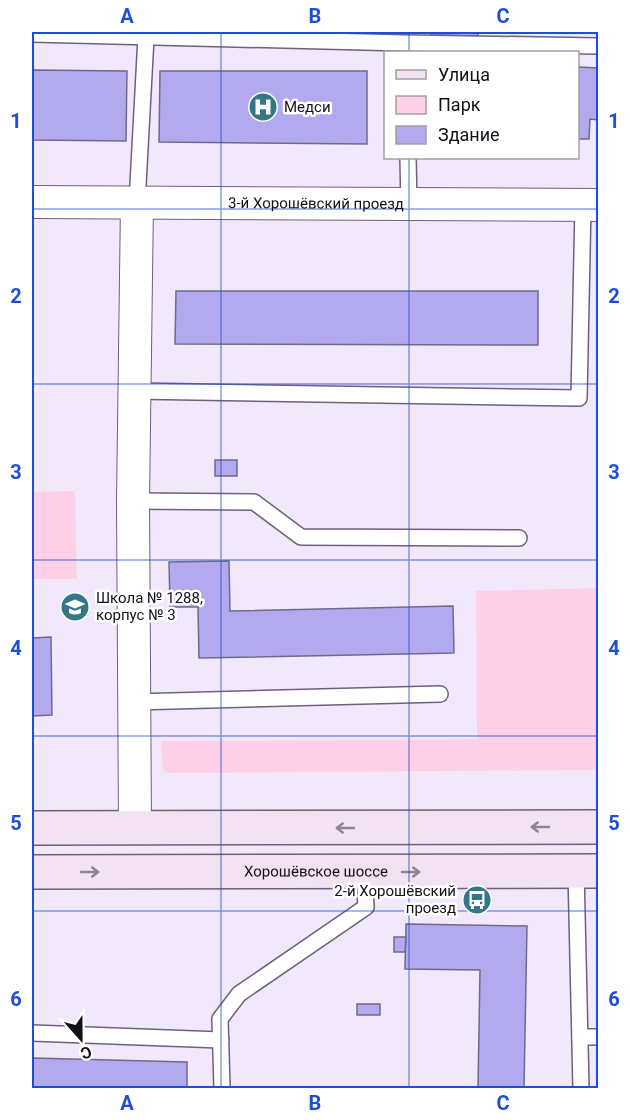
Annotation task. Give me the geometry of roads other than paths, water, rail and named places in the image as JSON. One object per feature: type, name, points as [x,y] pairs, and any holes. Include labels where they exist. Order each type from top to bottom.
[{"type":"main road","points":[[32,828],[598,827]]},
{"type":"main road","name":"Хорошёвское шоссе","points":[[32,872],[587,871]]},
{"type":"street","name":"3-й Хорошёвский проезд","points":[[32,202],[591,205]]},
{"type":"street","points":[[135,828],[133,501],[137,203]]},
{"type":"lane","points":[[32,34],[405,48],[598,45]]},
{"type":"lane","points":[[137,203],[146,37]]},
{"type":"lane","points":[[408,159],[409,205]]},
{"type":"lane","points":[[135,391],[579,398],[591,205]]},
{"type":"lane","points":[[133,501],[254,502],[300,537],[519,538]]},
{"type":"lane","points":[[134,702],[440,694]]},
{"type":"lane","points":[[581,1089],[580,1037],[587,871]]},
{"type":"lane","points":[[222,1089],[220,1019],[238,994],[366,907],[364,872]]},
{"type":"lane","points":[[32,1033],[221,1040]]},
{"type":"lane","points":[[580,1037],[598,1037]]},
{"type":"place","name":"Медси","points":[[263,107]]},
{"type":"place","name":"Школа № 1288, корпус № 3","points":[[75,607]]},
{"type":"place","name":"2-й Хорошёвский проезд","points":[[477,900]]}]
